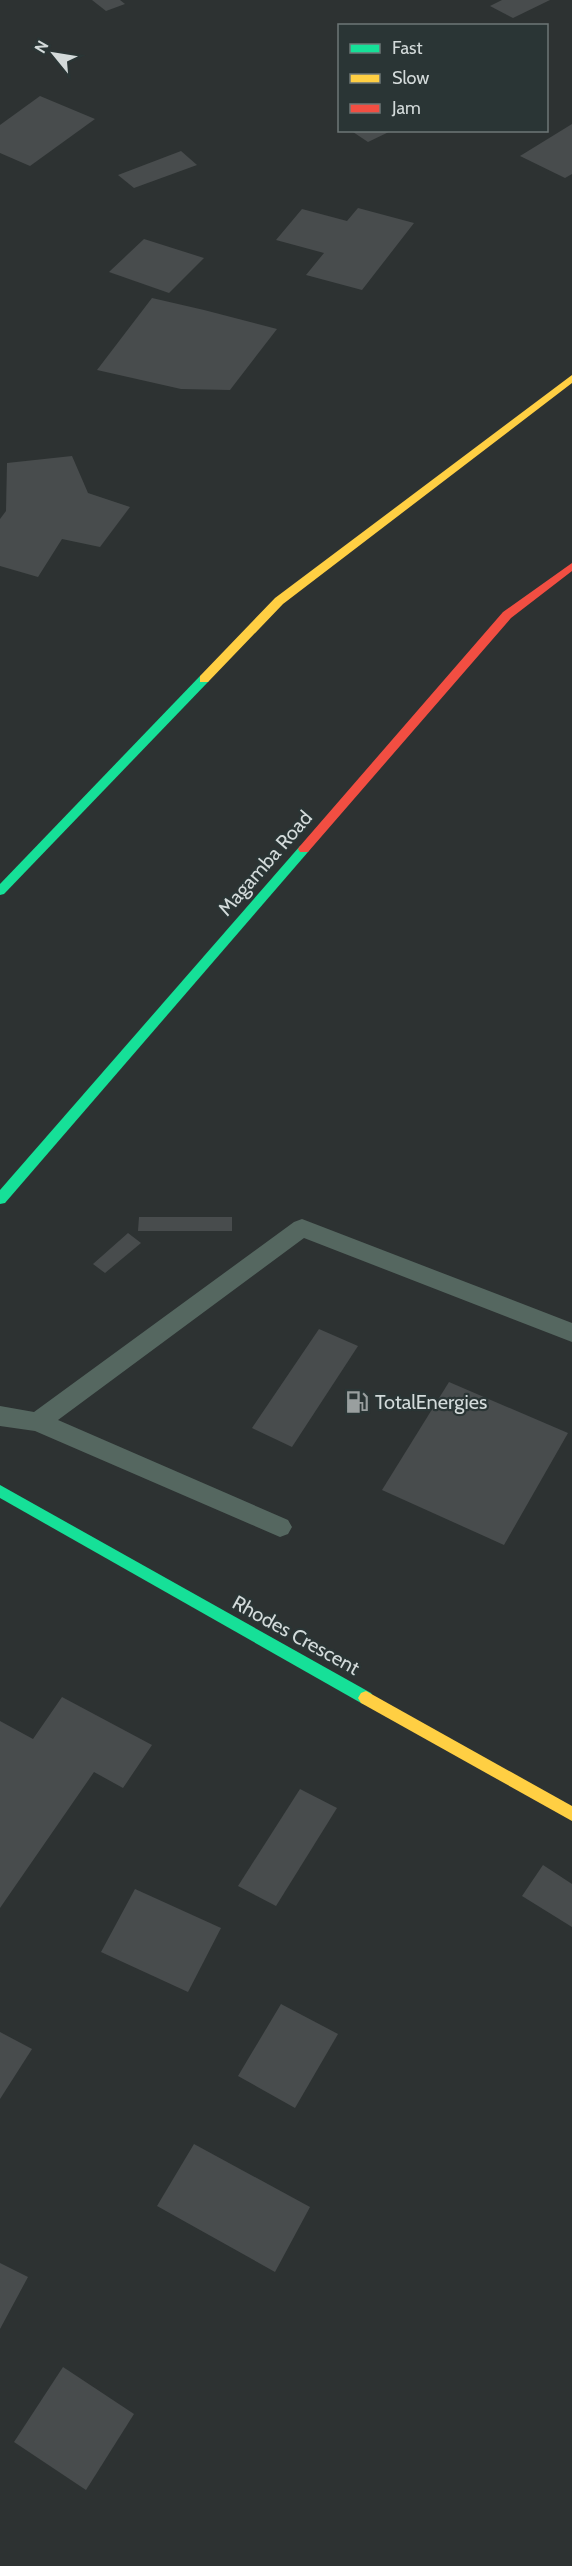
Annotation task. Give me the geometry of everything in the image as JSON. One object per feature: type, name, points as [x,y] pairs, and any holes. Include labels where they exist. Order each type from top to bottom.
[{"type":"main road","points":[[0,891],[279,601],[572,378]]},
{"type":"main road","name":"Magamba Road","points":[[0,1199],[507,615],[572,566]]},
{"type":"main road","name":"Rhodes Crescent","points":[[0,1491],[572,1814]]},
{"type":"lane","points":[[38,1422],[302,1228],[572,1333]]},
{"type":"lane","points":[[0,1416],[38,1422],[280,1527]]},
{"type":"building","points":[[92,0],[120,0],[125,4],[106,11]]},
{"type":"building","points":[[502,0],[550,0],[513,18],[490,6]]},
{"type":"building","points":[[40,96],[95,119],[30,166],[0,153],[0,125]]},
{"type":"building","points":[[572,124],[572,174],[565,178],[520,156]]},
{"type":"building","points":[[353,132],[389,132],[368,142]]},
{"type":"building","points":[[181,151],[197,165],[134,188],[118,175]]},
{"type":"building","points":[[358,208],[414,223],[362,290],[306,275],[324,253],[276,240],[302,209],[347,221]]},
{"type":"building","points":[[144,239],[204,258],[169,293],[109,272]]},
{"type":"building","points":[[152,298],[277,329],[230,390],[181,389],[97,370]]},
{"type":"building","points":[[72,456],[88,493],[130,507],[100,547],[62,539],[38,577],[0,566],[0,519],[6,511],[7,463]]},
{"type":"building","points":[[139,1217],[232,1217],[232,1231],[138,1231]]},
{"type":"building","points":[[128,1233],[141,1243],[105,1273],[93,1264]]},
{"type":"building","points":[[319,1329],[358,1346],[292,1447],[252,1428]]},
{"type":"building","points":[[449,1382],[568,1433],[504,1545],[382,1490]]},
{"type":"building","points":[[62,1697],[152,1745],[123,1788],[94,1772],[0,1908],[0,1721],[33,1739]]},
{"type":"building","points":[[300,1789],[337,1808],[276,1906],[238,1886]]},
{"type":"building","points":[[543,1865],[572,1884],[572,1927],[522,1896]]},
{"type":"building","points":[[135,1889],[221,1928],[188,1992],[101,1952]]},
{"type":"building","points":[[281,2004],[338,2034],[295,2108],[238,2076]]},
{"type":"building","points":[[0,2032],[32,2049],[0,2099]]},
{"type":"building","points":[[194,2144],[310,2207],[275,2272],[157,2206]]},
{"type":"building","points":[[0,2263],[28,2277],[0,2329]]},
{"type":"building","points":[[63,2367],[134,2414],[86,2490],[14,2442]]},
{"type":"traffic: fast","points":[[0,891],[204,679]]},
{"type":"traffic: fast","points":[[0,1199],[304,849]]},
{"type":"traffic: fast","points":[[0,1491],[366,1698]]},
{"type":"traffic: slow","points":[[204,679],[279,601],[572,378]]},
{"type":"traffic: slow","points":[[366,1698],[572,1814]]},
{"type":"traffic: jam","points":[[304,849],[507,615],[572,566]]},
{"type":"place","name":"TotalEnergies","points":[[357,1402]]}]
